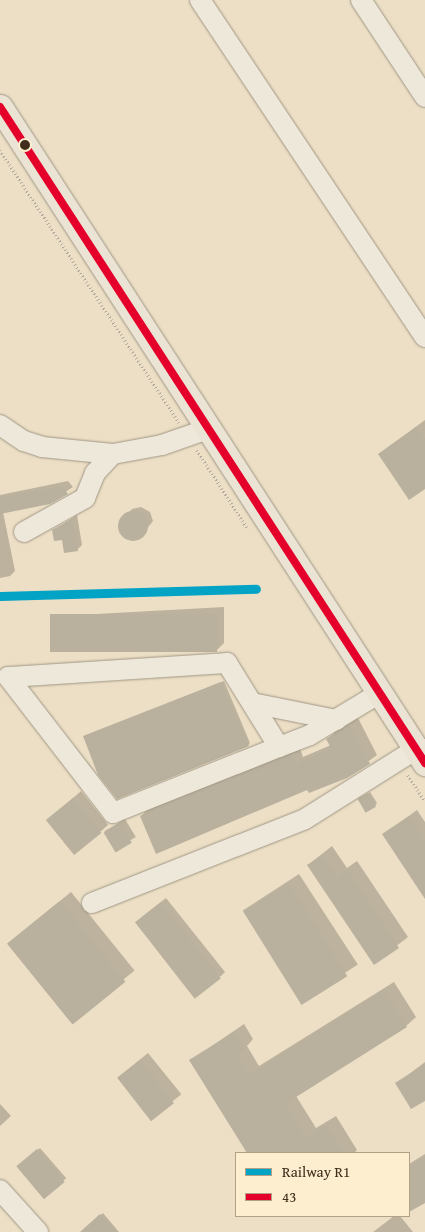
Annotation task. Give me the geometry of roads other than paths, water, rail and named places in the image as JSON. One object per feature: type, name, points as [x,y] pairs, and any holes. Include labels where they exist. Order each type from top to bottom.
[{"type":"main road","points":[[0,107],[198,432],[380,693],[416,755]]},
{"type":"street","points":[[200,0],[425,337]]},
{"type":"street","points":[[361,0],[425,97]]},
{"type":"street","points":[[0,425],[24,441],[42,447],[113,454],[198,432]]},
{"type":"street","points":[[24,532],[85,498],[95,473],[113,454]]},
{"type":"street","points":[[279,747],[226,663],[8,676],[112,813],[310,735],[380,693]]},
{"type":"street","points":[[252,703],[336,720]]},
{"type":"street","points":[[92,903],[305,819],[416,755]]},
{"type":"street","points":[[0,1190],[38,1232]]},
{"type":"rail line","name":"R1","points":[[0,596],[256,589]]}]
